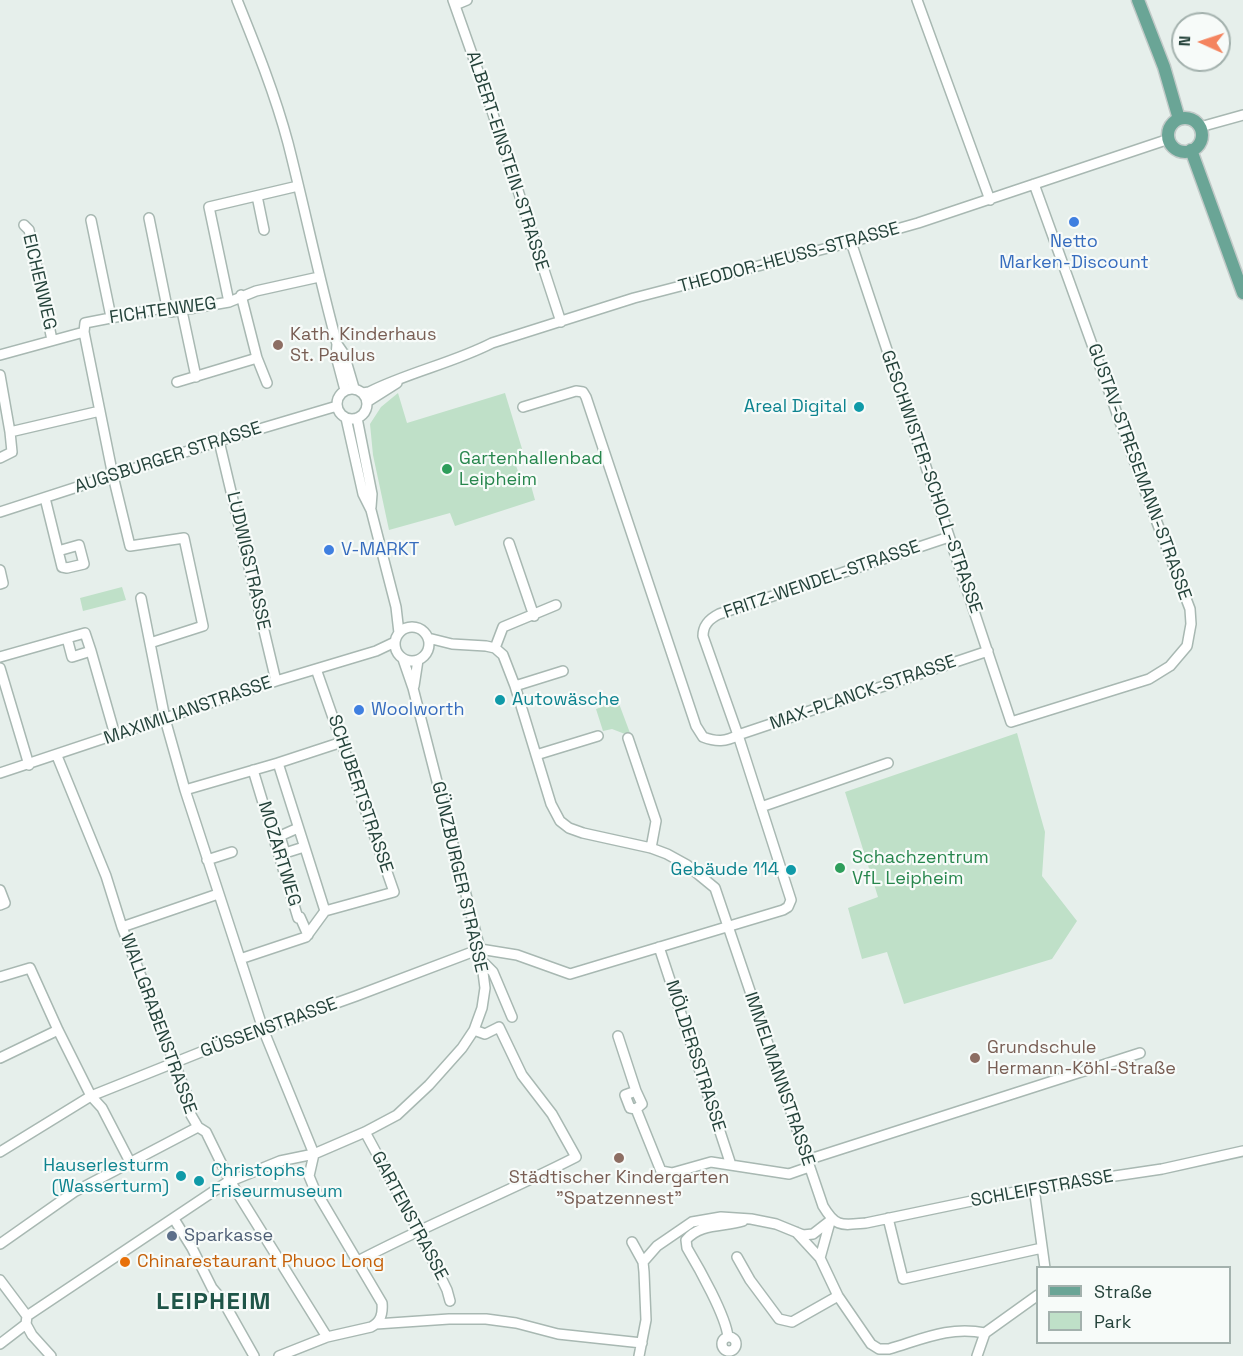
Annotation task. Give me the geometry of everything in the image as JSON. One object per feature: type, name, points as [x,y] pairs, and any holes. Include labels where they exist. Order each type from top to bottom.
[{"type":"main road","points":[[1138,0],[1164,67],[1179,119]]},
{"type":"main road","points":[[1179,119],[1191,119],[1200,128],[1200,141],[1191,150],[1180,151],[1171,144],[1170,127],[1179,119]]},
{"type":"main road","points":[[1191,150],[1243,293]]},
{"type":"street","points":[[237,0],[274,98],[287,141],[337,344],[344,354],[365,412],[357,418],[346,418]]},
{"type":"street","points":[[454,2],[467,0]]},
{"type":"street","points":[[917,0],[990,200]]},
{"type":"street","name":"ALBERT-EINSTEIN-STRASSE","points":[[454,2],[561,322]]},
{"type":"street","points":[[1200,128],[1243,115]]},
{"type":"street","name":"THEODOR-HEUSS-STRASSE","points":[[357,393],[369,392],[409,374],[492,343],[634,298],[851,242],[990,200],[1169,139]]},
{"type":"street","name":"GUSTAV-STRESEMANN-STRASSE","points":[[1011,722],[1149,679],[1170,666],[1187,646],[1191,624],[1190,609],[1034,184]]},
{"type":"street","points":[[229,302],[209,207],[298,186]]},
{"type":"street","points":[[257,196],[264,230]]},
{"type":"street","points":[[149,219],[167,307]]},
{"type":"street","points":[[91,220],[111,317]]},
{"type":"street","name":"EICHENWEG","points":[[24,225],[29,230],[52,340]]},
{"type":"street","name":"GESCHWISTER-SCHOLL-STRASSE","points":[[851,242],[1011,722]]},
{"type":"street","name":"FICHTENWEG","points":[[84,332],[85,323],[111,317],[167,307],[171,312],[182,311],[229,302],[241,296],[319,278]]},
{"type":"street","points":[[241,296],[257,358],[267,382]]},
{"type":"street","points":[[182,311],[196,377]]},
{"type":"street","points":[[0,354],[84,332],[113,476],[130,546],[184,538],[203,626],[150,643]]},
{"type":"street","points":[[177,382],[257,358]]},
{"type":"street","points":[[0,375],[12,452],[0,458]]},
{"type":"street","name":"MAX-PLANCK-STRASSE","points":[[523,407],[576,391],[583,392],[586,397],[696,726],[703,737],[712,741],[729,740],[738,735],[988,651]]},
{"type":"street","points":[[357,393],[338,397],[337,406],[346,418],[363,494],[371,510],[396,607],[397,642],[403,658],[411,661],[418,660],[427,651],[452,644]]},
{"type":"street","name":"AUGSBURGER STRASSE","points":[[0,512],[219,441],[337,406]]},
{"type":"street","points":[[0,440],[100,411]]},
{"type":"street","points":[[357,418],[372,494],[371,510]]},
{"type":"street","name":"LUDWIGSTRASSE","points":[[219,441],[276,681]]},
{"type":"street","points":[[45,498],[58,551]]},
{"type":"street","name":"FRITZ-WENDEL-STRASSE","points":[[728,927],[783,910],[788,907],[790,900],[738,735],[703,636],[705,625],[711,618],[949,537]]},
{"type":"street","points":[[509,543],[534,616]]},
{"type":"street","points":[[0,570],[3,583],[0,584]]},
{"type":"street","points":[[141,598],[165,719],[185,790],[263,1029],[314,1154],[309,1176]]},
{"type":"street","points":[[396,607],[411,627],[422,631],[428,638],[452,644],[495,648],[503,627],[556,605]]},
{"type":"street","points":[[397,642],[411,627]]},
{"type":"street","points":[[0,657],[86,633],[115,735]]},
{"type":"street","points":[[67,638],[72,657],[91,651]]},
{"type":"street","points":[[427,651],[428,638]]},
{"type":"street","name":"MAXIMILIANSTRASSE","points":[[0,773],[57,756],[276,681],[376,651],[397,642]]},
{"type":"street","name":"IMMELMANNSTRASSE","points":[[495,648],[507,661],[551,804],[560,821],[569,828],[583,833],[651,849],[687,865],[715,888],[823,1206],[831,1220]]},
{"type":"street","name":"GÜNZBURGER STRASSE","points":[[0,1344],[26,1320],[230,1181],[259,1168],[314,1154],[397,1115],[428,1087],[462,1048],[474,1030],[482,1008],[485,988],[480,949],[413,688],[403,658]]},
{"type":"street","name":"GÜNZBURGER STRASSE","points":[[413,688],[418,660]]},
{"type":"street","points":[[0,668],[29,765]]},
{"type":"street","name":"SCHUBERTSTRASSE","points":[[316,669],[394,892],[325,911]]},
{"type":"street","points":[[515,686],[563,671]]},
{"type":"street","points":[[536,755],[598,736]]},
{"type":"street","points":[[628,738],[656,821],[651,849]]},
{"type":"street","points":[[185,790],[342,742]]},
{"type":"street","name":"WALLGRABENSTRASSE","points":[[57,756],[102,867],[188,1098],[191,1115],[198,1127],[206,1132],[230,1181],[327,1337]]},
{"type":"street","points":[[240,959],[308,935],[325,911],[278,763]]},
{"type":"street","points":[[761,807],[888,763]]},
{"type":"street","name":"MOZARTWEG","points":[[253,770],[298,918],[300,917],[308,935]]},
{"type":"street","points":[[298,828],[280,836],[285,854],[304,848]]},
{"type":"street","points":[[207,860],[232,852]]},
{"type":"street","points":[[0,890],[5,903],[0,905]]},
{"type":"street","points":[[123,927],[218,894]]},
{"type":"street","points":[[480,949],[517,955],[570,974],[728,927]]},
{"type":"street","name":"MÖLDERSSTRASSE","points":[[659,947],[731,1165]]},
{"type":"street","name":"GÜSSENSTRASSE","points":[[0,1152],[91,1096],[263,1029],[361,995],[480,949]]},
{"type":"street","points":[[482,961],[493,972],[512,1017]]},
{"type":"street","points":[[0,977],[30,968],[91,1096],[102,1108],[130,1162]]},
{"type":"street","points":[[356,1262],[417,1230],[471,1208],[576,1157],[552,1114],[522,1075],[499,1027],[485,1034],[474,1030]]},
{"type":"street","points":[[0,1058],[58,1030]]},
{"type":"street","points":[[618,1036],[636,1091],[625,1095],[630,1108],[636,1109],[661,1170],[672,1173],[711,1162],[789,1174],[808,1163],[1140,1053]]},
{"type":"street","points":[[0,1244],[74,1192],[198,1127]]},
{"type":"street","name":"GARTENSTRASSE","points":[[365,1132],[417,1230],[450,1300]]},
{"type":"street","name":"SCHLEIFSTRASSE","points":[[831,1220],[841,1224],[866,1223],[1034,1188],[1162,1169],[1243,1151]]},
{"type":"street","points":[[296,1157],[387,1313],[400,1324]]},
{"type":"street","points":[[1034,1188],[1045,1266]]},
{"type":"street","points":[[643,1262],[657,1246],[693,1222],[721,1216],[751,1219],[776,1224],[803,1235],[813,1234],[831,1220]]},
{"type":"street","points":[[888,1218],[903,1279],[1042,1248]]},
{"type":"street","points":[[174,1219],[212,1288],[223,1301],[254,1356]]},
{"type":"street","points":[[729,1337],[728,1330],[687,1248],[686,1240],[691,1233],[712,1226],[734,1224],[751,1219]]},
{"type":"street","points":[[820,1258],[831,1220]]},
{"type":"street","points":[[796,1232],[820,1258],[838,1296],[871,1344],[879,1350],[952,1330],[968,1329],[986,1333]]},
{"type":"street","points":[[632,1242],[643,1262],[646,1320],[639,1356]]},
{"type":"street","points":[[737,1257],[750,1280],[779,1318],[792,1322],[838,1296]]},
{"type":"street","points":[[0,1280],[26,1320],[32,1335],[51,1356]]},
{"type":"street","points":[[977,1356],[986,1333],[1036,1296]]},
{"type":"street","points":[[378,1321],[382,1303]]},
{"type":"street","points":[[279,1356],[327,1337],[378,1321],[400,1324],[449,1319],[486,1319],[516,1323],[558,1334],[642,1343]]},
{"type":"street","points":[[642,1343],[648,1356]]},
{"type":"green space","name":"Gartenhallenbad Leipheim","points":[[398,393],[407,423],[505,393],[523,452],[513,456],[522,484],[530,482],[535,500],[455,526],[450,513],[389,530],[373,455],[370,424],[381,407]]},
{"type":"green space","points":[[122,587],[126,600],[83,611],[80,598]]},
{"type":"green space","points":[[618,701],[630,733],[625,734],[612,729],[603,731],[596,709]]},
{"type":"green space","points":[[1017,733],[1045,832],[1042,876],[1077,921],[1052,959],[904,1004],[887,952],[862,959],[848,908],[878,897],[845,792]]},
{"type":"place","name":"Netto Marken-Discount","points":[[1074,222]]},
{"type":"place","name":"Kath. Kinderhaus St. Paulus","points":[[278,345]]},
{"type":"place","name":"Areal Digital","points":[[859,407]]},
{"type":"place","name":"Gartenhallenbad Leipheim","points":[[447,469]]},
{"type":"place","name":"V-MARKT","points":[[329,550]]},
{"type":"place","name":"Autowäsche","points":[[500,700]]},
{"type":"place","name":"Woolworth","points":[[359,710]]},
{"type":"place","name":"Schachzentrum VfL Leipheim","points":[[840,868]]},
{"type":"place","name":"Gebäude 114","points":[[791,870]]},
{"type":"place","name":"Grundschule Hermann-Köhl-Straße","points":[[975,1058]]},
{"type":"place","name":"Städtischer Kindergarten \"Spatzennest\"","points":[[619,1158]]},
{"type":"place","name":"Hauserlesturm (Wasserturm)","points":[[181,1176]]},
{"type":"place","name":"Christophs Friseurmuseum","points":[[199,1181]]},
{"type":"place","name":"Sparkasse","points":[[172,1236]]},
{"type":"place","name":"Chinarestaurant Phuoc Long","points":[[125,1262]]},
{"type":"district","name":"LEIPHEIM","points":[[214,1302]]}]
